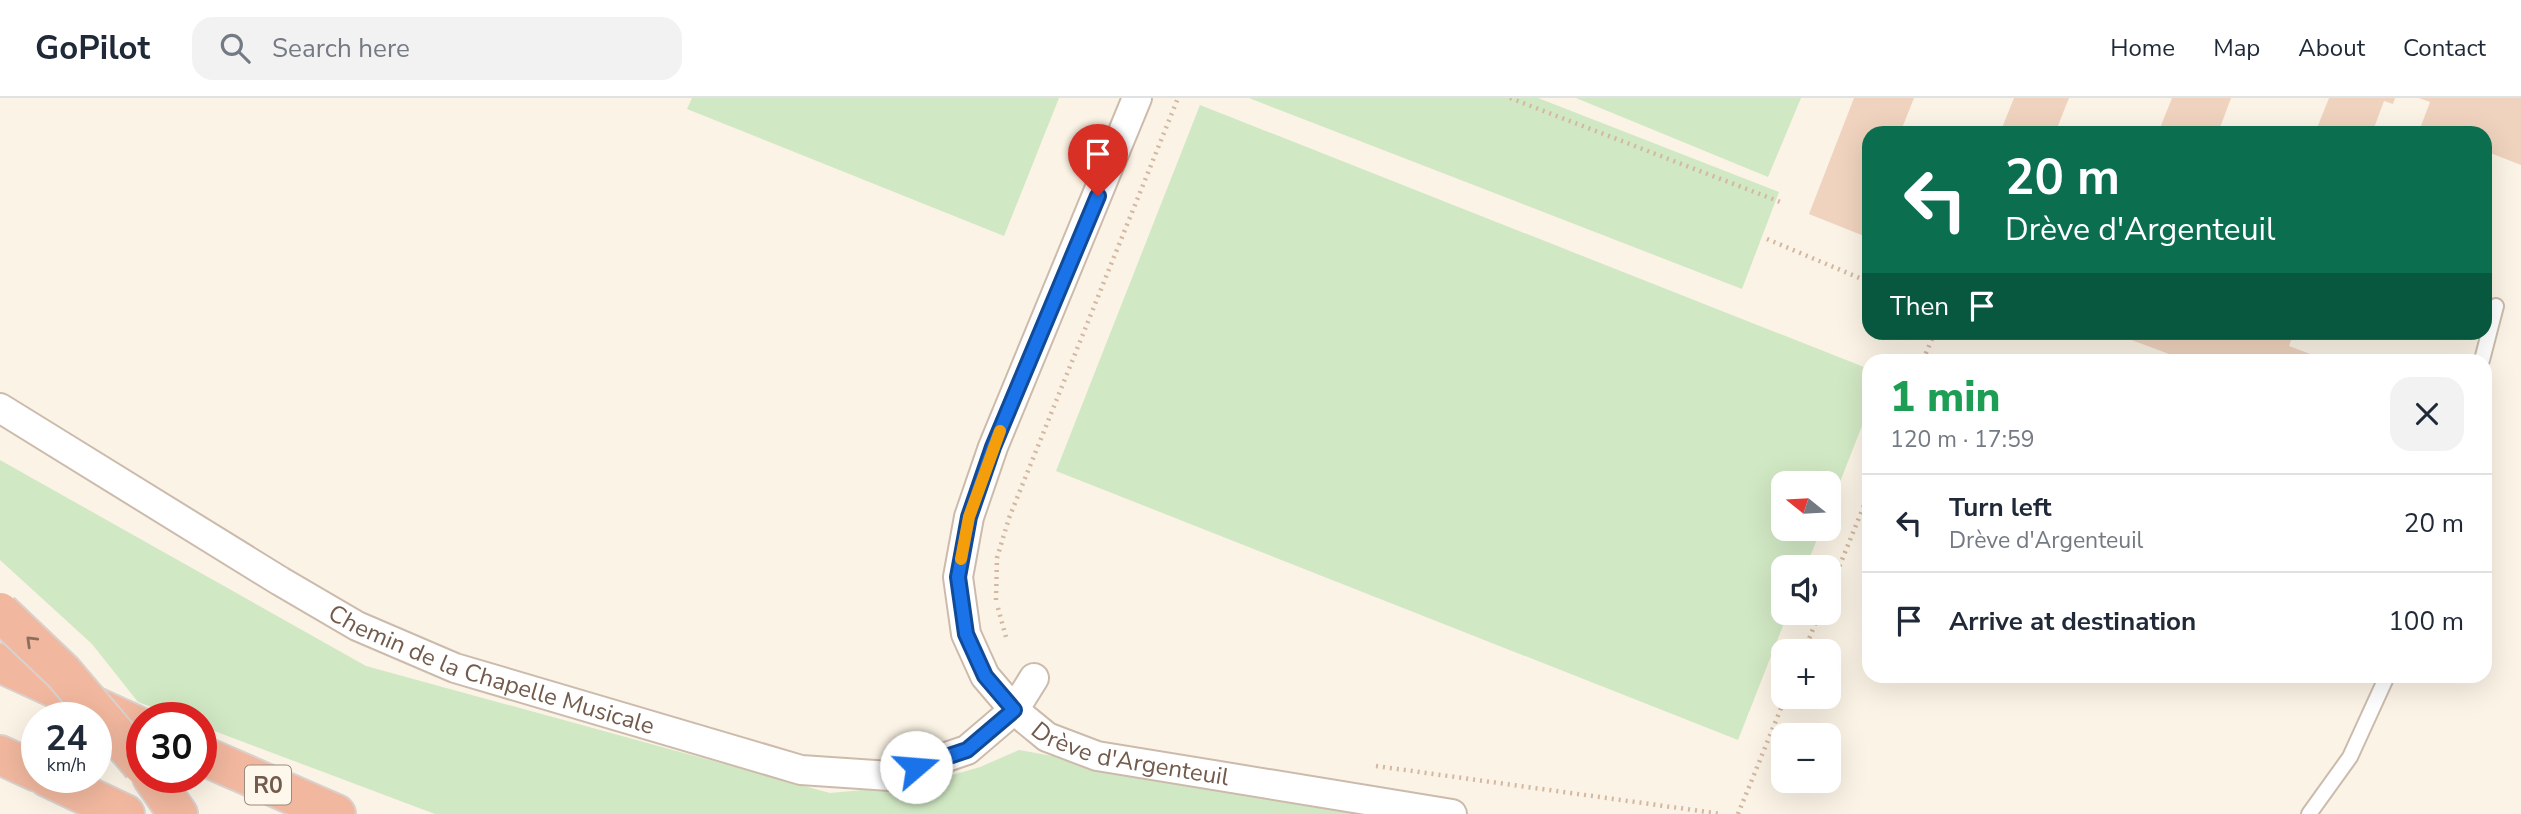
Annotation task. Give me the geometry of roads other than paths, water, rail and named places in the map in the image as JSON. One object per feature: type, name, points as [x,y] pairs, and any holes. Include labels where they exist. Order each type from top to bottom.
[{"type":"highway","points":[[0,612],[63,672],[126,746]]},
{"type":"highway","points":[[0,663],[126,721]]},
{"type":"highway","points":[[0,755],[21,765]]},
{"type":"highway","name":"R0","points":[[217,762],[336,814]]},
{"type":"highway","points":[[81,793],[125,814]]},
{"type":"highway","points":[[163,793],[178,814]]},
{"type":"street","name":"Drève d'Argenteuil","points":[[1138,98],[993,447],[969,517],[958,577],[966,634],[985,676],[1014,710],[1047,737],[1097,756],[1452,814]]},
{"type":"street","name":"Chemin de la Chapelle Musicale","points":[[0,408],[357,626],[455,668],[802,770],[890,776],[967,750],[1014,710],[1034,678]]},
{"type":"lane","points":[[2492,321],[2496,306]]},
{"type":"lane","points":[[2309,814],[2350,757],[2384,683]]}]
